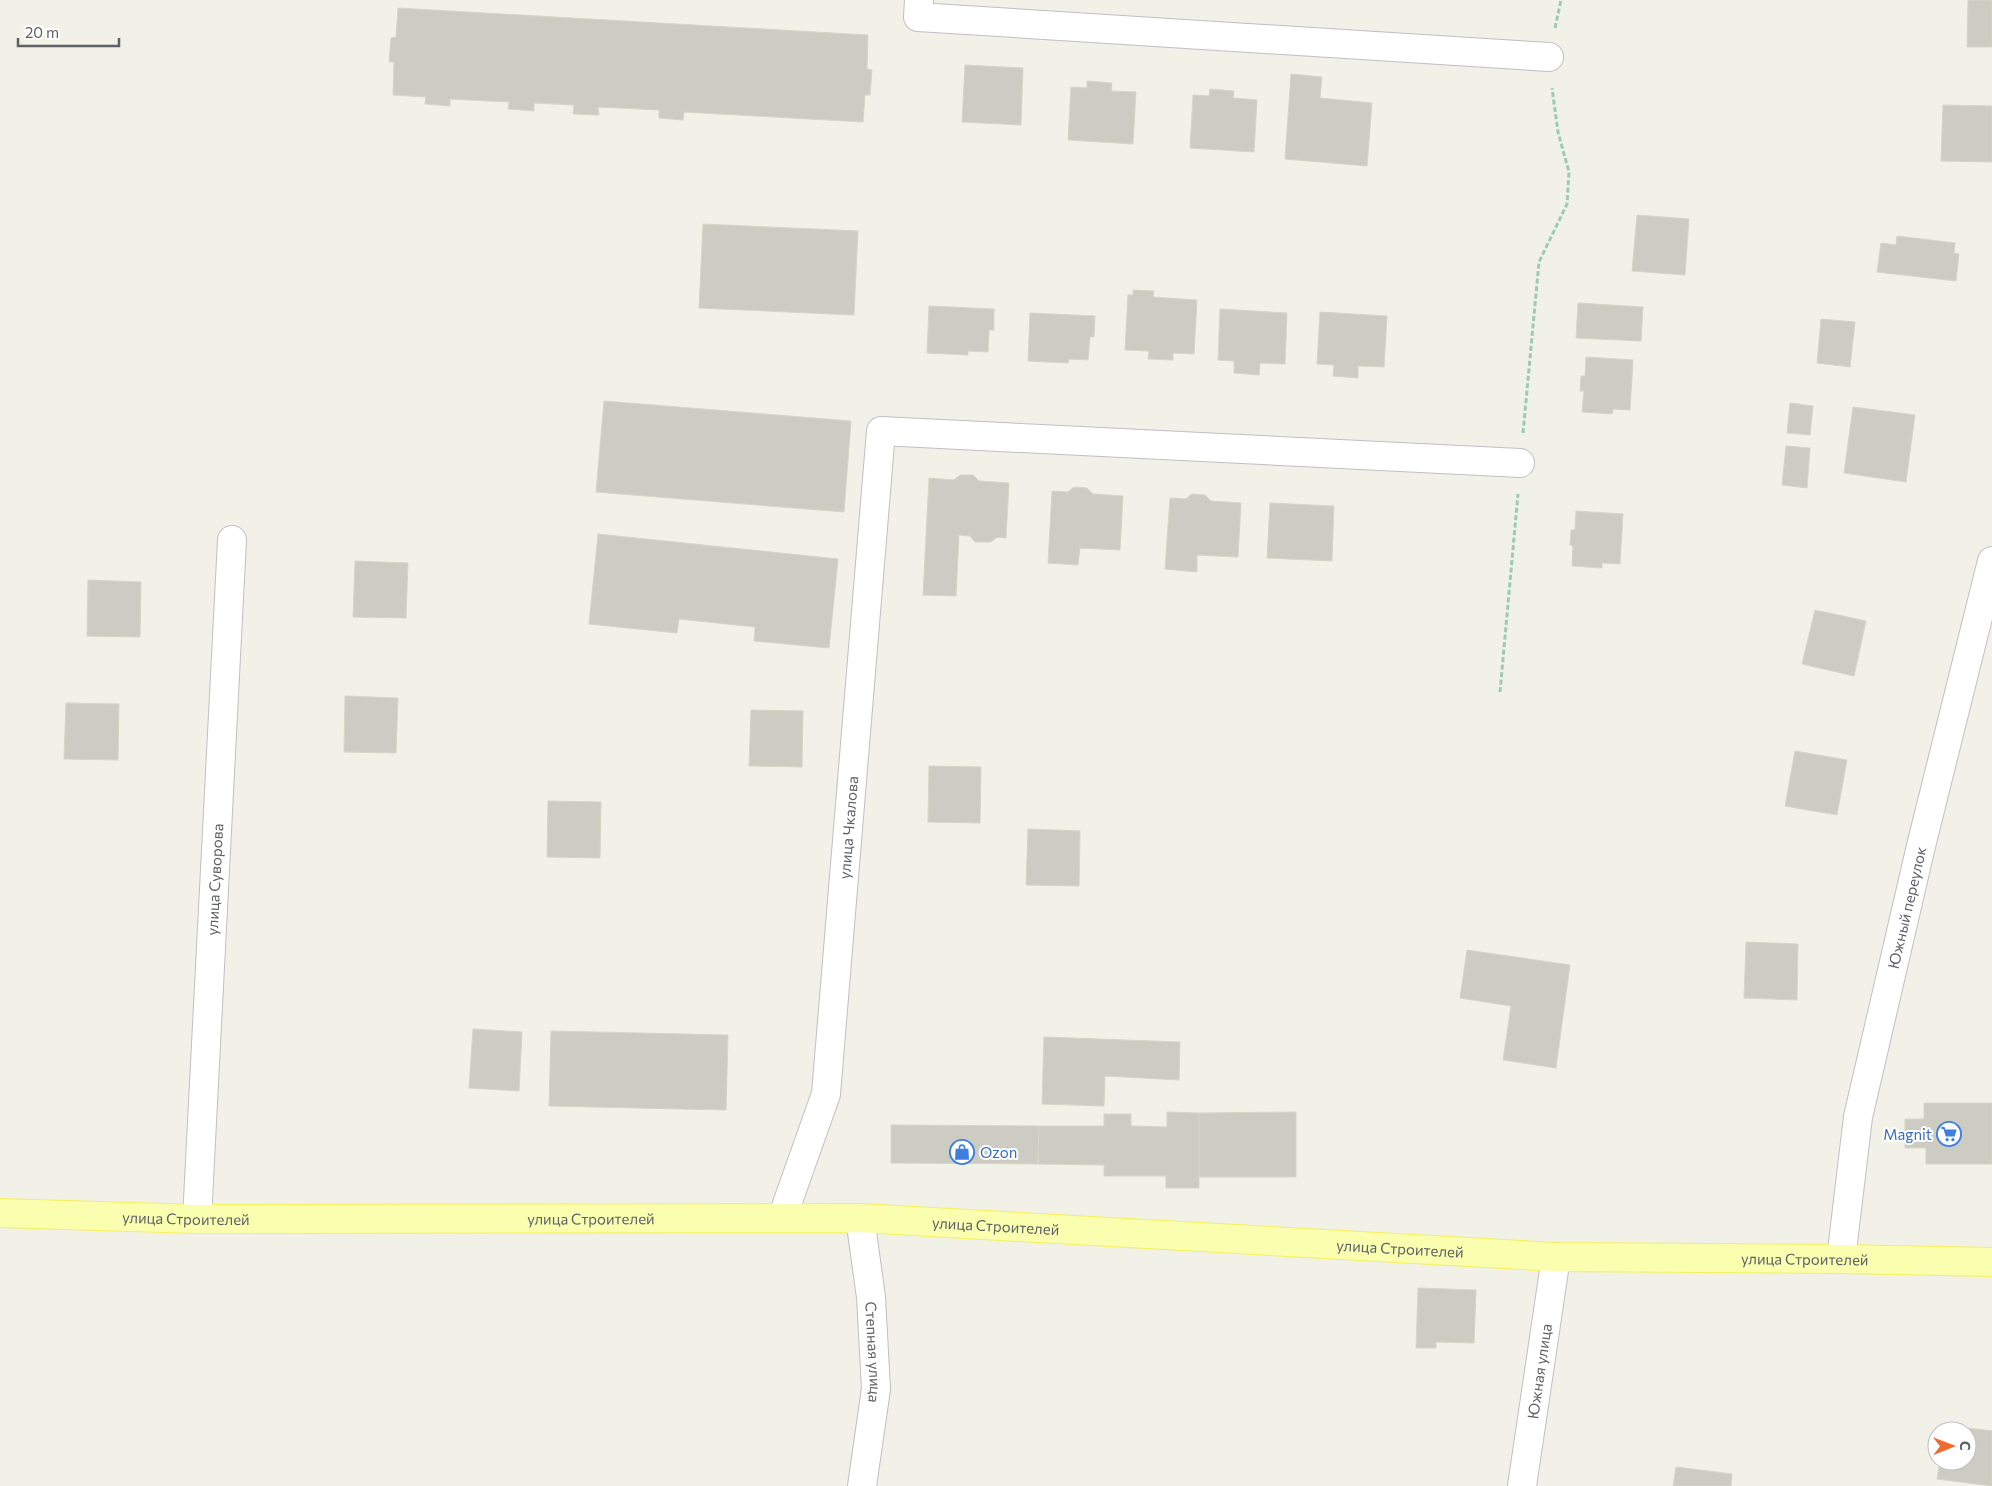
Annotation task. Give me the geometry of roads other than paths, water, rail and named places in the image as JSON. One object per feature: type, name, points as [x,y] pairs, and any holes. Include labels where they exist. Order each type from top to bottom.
[{"type":"main road","name":"улица Строителей","points":[[0,1213],[197,1219],[860,1218],[1556,1257],[1992,1262]]},
{"type":"street","points":[[919,0],[918,17],[1549,57]]},
{"type":"street","name":"улица Чкалова","points":[[782,1218],[826,1094],[881,431],[1520,464]]},
{"type":"street","name":"улица Суворова","points":[[197,1219],[232,540]]},
{"type":"street","name":"Южный переулок","points":[[1841,1259],[1858,1117],[1921,846],[1992,562]]},
{"type":"street","name":"Степная улица","points":[[860,1218],[871,1297],[876,1389],[862,1486]]},
{"type":"street","name":"Южная улица","points":[[1522,1486],[1556,1257]]},
{"type":"place","name":"Magnit","points":[[1949,1134]]},
{"type":"place","name":"Ozon","points":[[962,1152]]}]
